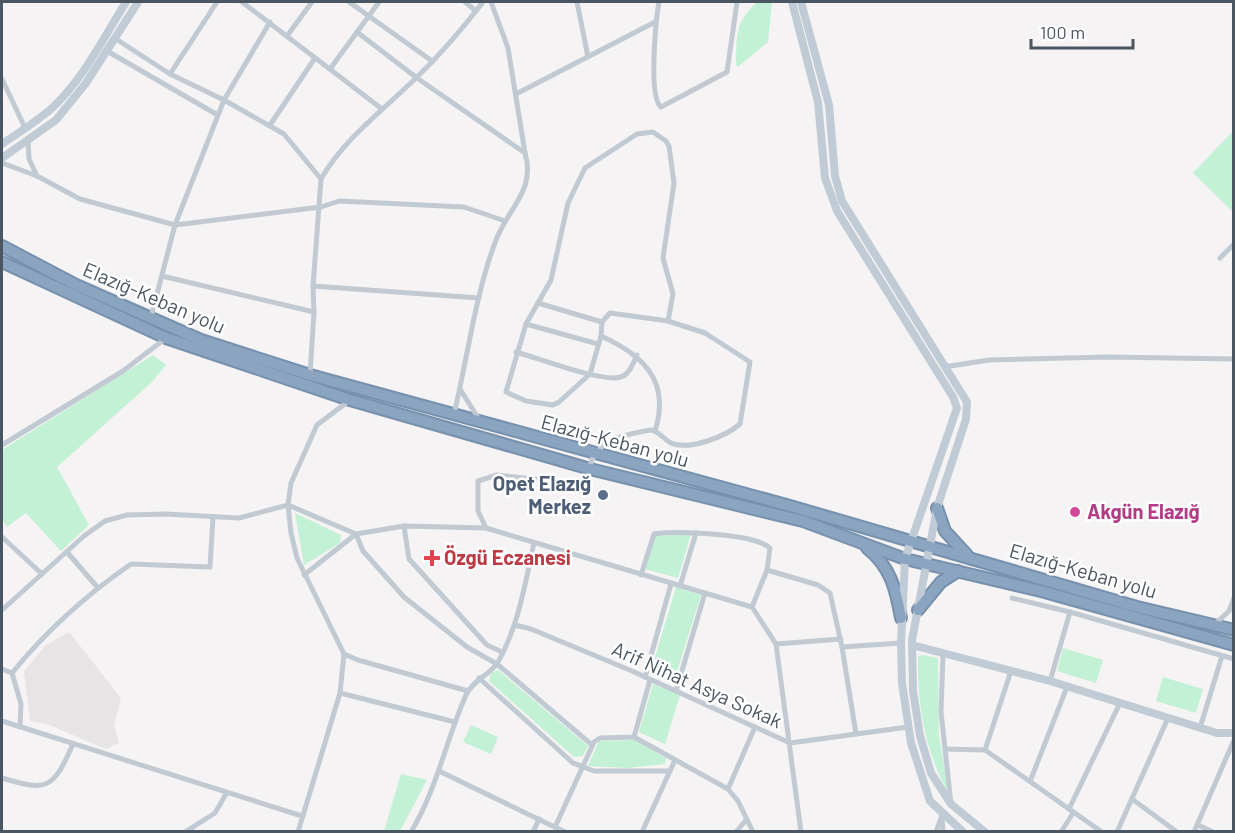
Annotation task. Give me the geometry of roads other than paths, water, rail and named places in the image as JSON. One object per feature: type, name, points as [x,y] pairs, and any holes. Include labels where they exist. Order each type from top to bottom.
[{"type":"highway","name":"Elazığ-Keban yolu","points":[[2,246],[76,285],[201,340],[310,375],[912,540],[1137,607],[1233,630]]},
{"type":"highway","name":"Elazığ-Keban yolu","points":[[2,262],[166,338],[350,400],[589,468],[803,521],[905,559],[1041,591],[1233,645]]},
{"type":"highway","points":[[937,508],[942,526],[949,537],[969,557]]},
{"type":"highway","points":[[860,542],[880,560],[891,576],[901,618]]},
{"type":"highway","points":[[918,610],[941,582],[958,571]]},
{"type":"main road","points":[[2,144],[51,108],[68,90],[126,2]]},
{"type":"main road","points":[[2,158],[56,120],[86,83],[138,2]]},
{"type":"main road","points":[[792,2],[818,102],[828,191],[837,212],[953,397],[957,408],[905,559],[901,643],[902,683],[908,727],[930,801],[942,815],[963,831]]},
{"type":"main road","points":[[801,2],[829,105],[835,176],[842,201],[964,397],[968,408],[964,428],[937,508],[926,564],[912,645],[913,691],[920,736],[931,773],[951,804],[985,831]]},
{"type":"main road","points":[[912,645],[1050,681],[1217,733],[1233,733]]},
{"type":"street","points":[[170,74],[216,2]]},
{"type":"street","points":[[242,2],[382,109]]},
{"type":"street","points":[[287,36],[312,2]]},
{"type":"street","points":[[349,2],[432,61]]},
{"type":"street","points":[[330,69],[379,2]]},
{"type":"street","points":[[465,2],[476,11]]},
{"type":"street","points":[[310,375],[314,312],[313,286],[321,207],[321,179],[329,165],[382,109],[417,78],[483,2]]},
{"type":"street","points":[[454,416],[479,298],[495,242],[505,220],[526,189],[528,170],[508,48],[491,2]]},
{"type":"street","points":[[577,2],[588,57]]},
{"type":"street","points":[[659,2],[655,22],[654,90],[656,102],[661,107],[726,72],[737,2]]},
{"type":"street","points":[[151,319],[175,225],[216,114],[270,22]]},
{"type":"street","points":[[516,94],[655,22]]},
{"type":"street","points":[[357,32],[417,78],[525,153]]},
{"type":"street","points":[[116,39],[170,74],[270,125],[294,143],[321,179]]},
{"type":"street","points":[[107,51],[216,114]]},
{"type":"street","points":[[270,125],[315,58]]},
{"type":"street","points":[[2,80],[25,128]]},
{"type":"street","points":[[589,468],[593,454],[612,440],[655,431],[674,444],[683,445],[734,429],[740,424],[750,362],[705,333],[668,321],[610,313],[602,322],[601,336],[590,374],[553,405],[514,397],[506,392],[526,324],[554,272],[569,198],[585,168],[628,140],[649,131],[666,141],[674,183],[663,258],[673,294],[668,321]]},
{"type":"street","points":[[28,141],[29,159],[37,176]]},
{"type":"street","points":[[2,164],[37,176],[54,188],[80,199],[175,225],[321,207],[339,201],[448,205],[477,209],[505,220]]},
{"type":"street","points":[[1220,258],[1233,244]]},
{"type":"street","points":[[162,276],[314,312]]},
{"type":"street","points":[[313,286],[479,298]]},
{"type":"street","points":[[538,303],[602,322]]},
{"type":"street","points":[[526,324],[598,344]]},
{"type":"street","points":[[601,336],[637,355],[648,368],[659,398],[661,414],[655,431]]},
{"type":"street","points":[[2,445],[123,371],[166,338]]},
{"type":"street","points":[[516,352],[606,378],[622,377],[628,373],[637,355]]},
{"type":"street","points":[[944,367],[989,360],[1108,357],[1233,359]]},
{"type":"street","points":[[1226,358],[1233,363]]},
{"type":"street","points":[[460,389],[482,424]]},
{"type":"street","points":[[298,831],[340,693],[344,654],[304,575],[291,533],[288,505],[291,483],[317,425],[350,400]]},
{"type":"street","points":[[486,528],[478,511],[478,481],[497,475],[561,482]]},
{"type":"street","points":[[2,610],[105,521],[127,515],[239,518],[288,505],[356,534],[363,551],[404,597],[467,647],[497,664],[592,745]]},
{"type":"street","points":[[12,673],[60,620],[131,564],[210,567],[213,517]]},
{"type":"street","points":[[304,575],[356,534],[404,526],[486,528],[752,607],[776,644],[801,831]]},
{"type":"street","points":[[404,526],[409,559],[487,645],[502,652]]},
{"type":"street","points":[[641,575],[654,534],[696,533],[754,541],[768,546],[771,551],[767,570],[752,607]]},
{"type":"street","points":[[680,586],[696,533]]},
{"type":"street","points":[[2,537],[42,574]]},
{"type":"street","points":[[411,831],[421,815],[439,771],[468,691],[479,678],[497,664],[515,625],[534,543]]},
{"type":"street","points":[[67,552],[98,588]]},
{"type":"street","points":[[767,570],[825,588],[832,599],[841,639],[856,734]]},
{"type":"street","points":[[634,737],[671,584]]},
{"type":"street","points":[[675,691],[705,593]]},
{"type":"street","points":[[1012,598],[1070,612],[1233,659]]},
{"type":"street","points":[[1214,626],[1229,611],[1233,598]]},
{"type":"street","points":[[1050,681],[1070,612]]},
{"type":"street","name":"Arif Nihat Asya Sokak","points":[[515,625],[531,629],[648,679],[790,743],[908,727]]},
{"type":"street","points":[[776,644],[841,639]]},
{"type":"street","points":[[842,647],[901,643]]},
{"type":"street","points":[[344,654],[468,691]]},
{"type":"street","points":[[944,654],[941,712],[951,804]]},
{"type":"street","points":[[1200,728],[1222,656]]},
{"type":"street","points":[[2,669],[12,673]]},
{"type":"street","points":[[985,750],[1011,671]]},
{"type":"street","points":[[12,673],[21,704],[20,727]]},
{"type":"street","points":[[479,678],[573,763],[594,771],[670,771]]},
{"type":"street","points":[[1031,779],[1067,687]]},
{"type":"street","points":[[340,693],[455,722]]},
{"type":"street","points":[[1061,831],[1120,703]]},
{"type":"street","points":[[1118,831],[1168,718]]},
{"type":"street","points":[[2,721],[226,794],[303,816]]},
{"type":"street","points":[[728,789],[755,728]]},
{"type":"street","points":[[555,827],[592,745],[600,738],[634,737],[728,789],[738,801],[753,831]]},
{"type":"street","points":[[1194,831],[1233,740]]},
{"type":"street","points":[[2,778],[34,787],[43,786],[52,780],[74,744]]},
{"type":"street","points":[[945,748],[985,750],[1031,779],[1049,797],[1102,831]]},
{"type":"street","points":[[642,831],[675,760]]},
{"type":"street","points":[[439,771],[565,831]]},
{"type":"street","points":[[185,831],[214,813],[226,794]]},
{"type":"street","points":[[1132,799],[1177,831]]},
{"type":"street","points":[[936,831],[942,815]]},
{"type":"street","points":[[942,815],[943,831]]},
{"type":"street","points":[[533,831],[539,819]]},
{"type":"street","points":[[736,831],[746,820]]},
{"type":"street","points":[[1198,825],[1213,831]]},
{"type":"place","name":"Opet Elazığ Merkez","points":[[603,495]]},
{"type":"place","name":"Akgün Elazığ","points":[[1075,512]]},
{"type":"place","name":"Özgü Eczanesi","points":[[432,558]]}]
